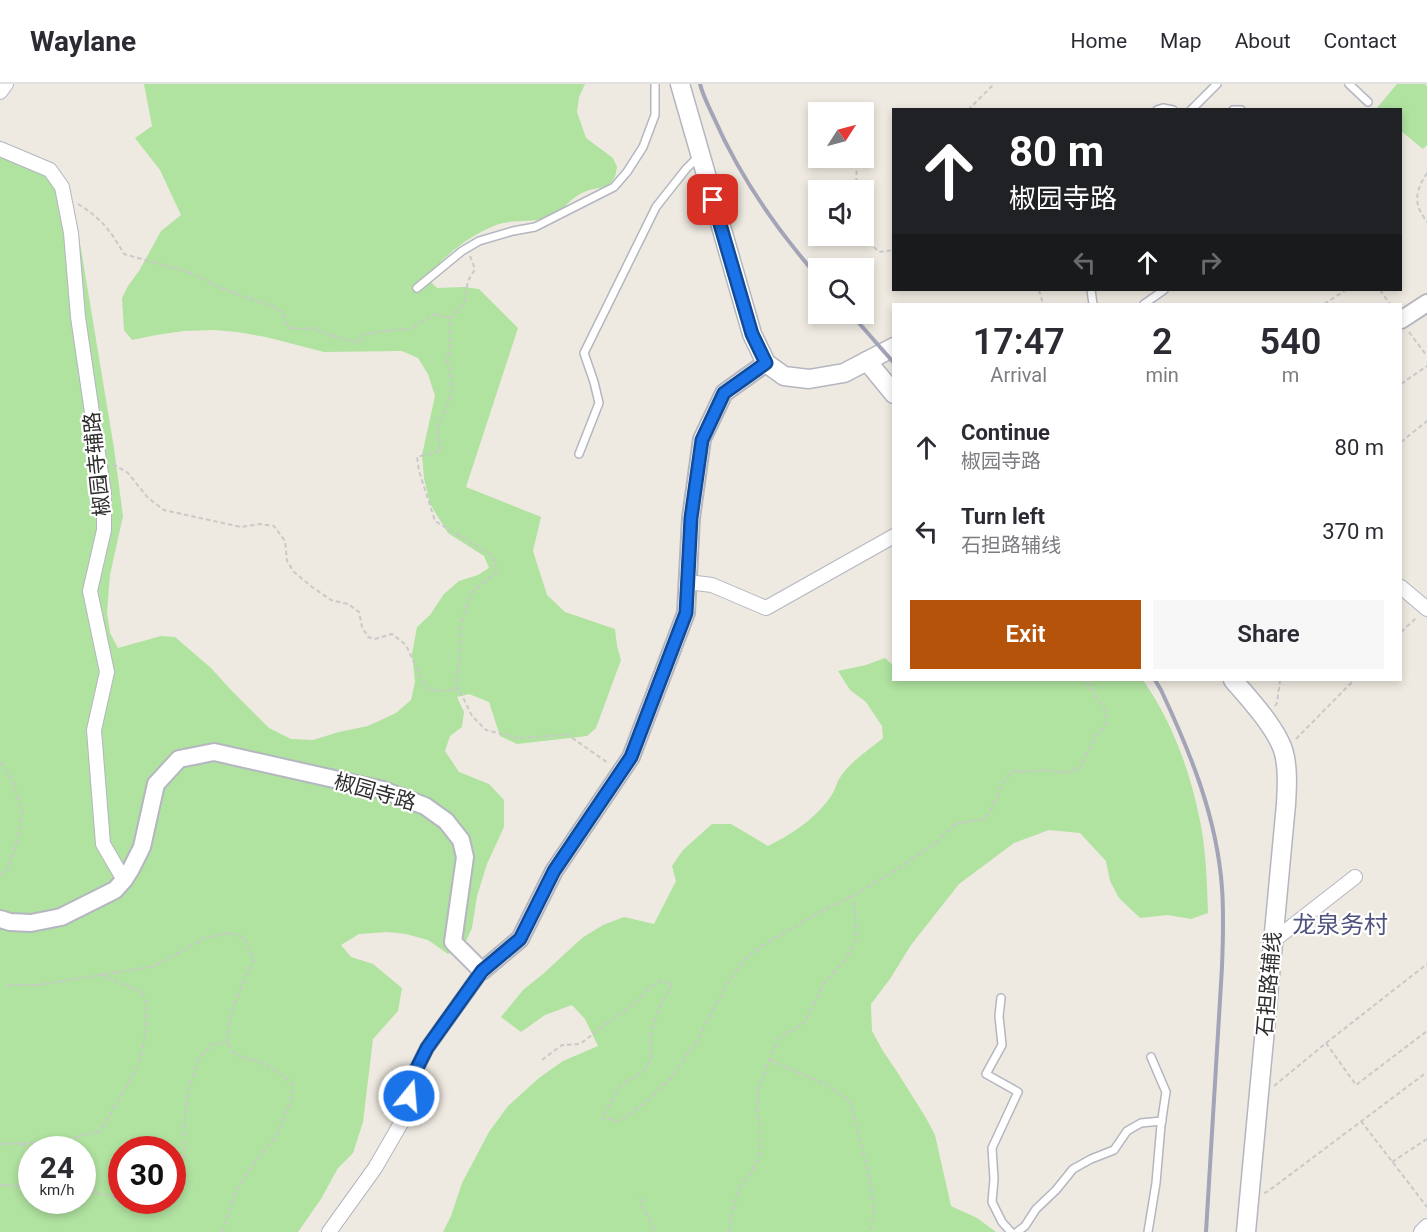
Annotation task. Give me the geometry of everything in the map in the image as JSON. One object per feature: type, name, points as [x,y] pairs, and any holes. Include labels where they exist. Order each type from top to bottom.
[{"type":"main road","points":[[680,84],[752,334],[766,363],[784,376],[809,379],[844,373],[892,348]]},
{"type":"main road","points":[[867,361],[892,392]]},
{"type":"main road","name":"石担路辅线","points":[[1234,681],[1273,730],[1284,752],[1287,775],[1246,1232]]},
{"type":"street","points":[[0,92],[6,84]]},
{"type":"street","name":"椒园寺辅路","points":[[0,149],[50,170],[62,187],[71,233],[78,317],[104,494],[104,530],[90,591],[107,672],[94,730],[103,844],[124,880]]},
{"type":"street","points":[[1404,325],[1427,303]]},
{"type":"street","points":[[329,1232],[375,1168],[404,1118],[414,1074],[427,1048],[482,971],[520,939],[554,871],[631,757],[686,613],[691,518],[702,440],[724,393],[766,363]]},
{"type":"street","points":[[688,582],[712,585],[766,608],[892,537]]},
{"type":"street","points":[[1402,588],[1427,609]]},
{"type":"street","name":"椒园寺路","points":[[0,919],[31,923],[61,917],[115,890],[131,869],[142,846],[156,784],[179,759],[214,752],[383,790],[425,806],[446,820],[461,840],[465,857],[453,942],[482,971]]},
{"type":"street","points":[[1273,941],[1355,877]]},
{"type":"street","points":[[1421,1232],[1427,1226]]},
{"type":"lane","points":[[417,288],[462,251],[479,242],[535,227],[614,187],[643,147],[655,115],[655,84]]},
{"type":"lane","points":[[1193,108],[1217,84]]},
{"type":"lane","points":[[1349,84],[1368,102]]},
{"type":"lane","points":[[579,454],[599,403],[584,353],[656,207],[686,169],[700,156]]},
{"type":"lane","points":[[1145,303],[1163,291]]},
{"type":"lane","points":[[1001,998],[999,1016],[1002,1045],[986,1074],[1018,1092],[992,1148],[994,1179],[992,1202],[1002,1222],[1011,1232]]},
{"type":"lane","points":[[1148,1232],[1166,1092],[1151,1057]]},
{"type":"lane","points":[[1017,1232],[1025,1226],[1036,1209],[1073,1169],[1114,1150],[1127,1131],[1141,1123],[1162,1121]]},
{"type":"path","points":[[970,108],[994,84]]},
{"type":"path","points":[[1427,173],[1420,183],[1418,198],[1418,206],[1427,222]]},
{"type":"path","points":[[64,197],[100,220],[111,232],[124,254],[188,272],[221,288],[274,307],[283,313],[288,328],[312,328],[359,344],[360,335],[410,329],[433,314],[450,318]]},
{"type":"path","points":[[874,246],[879,252],[892,250]]},
{"type":"path","points":[[467,249],[475,270],[468,281],[464,304],[450,318],[450,350],[447,359],[452,377],[452,392],[437,427],[440,451],[417,458],[435,521],[493,556],[497,572],[473,591],[468,602],[462,625],[456,683],[472,716],[486,730],[517,738],[568,735],[620,772]]},
{"type":"path","points":[[1326,303],[1344,291]]},
{"type":"path","points":[[1404,325],[1427,356]]},
{"type":"path","points":[[1402,383],[1427,366]]},
{"type":"path","points":[[1402,441],[1427,421]]},
{"type":"path","points":[[98,455],[128,473],[148,498],[164,510],[241,527],[260,524],[274,526],[285,541],[287,561],[294,572],[331,600],[348,604],[358,612],[362,627],[368,637],[375,639],[392,634],[406,645],[429,690],[444,691],[459,688]]},
{"type":"path","points":[[1402,631],[1427,609]]},
{"type":"path","points":[[542,1060],[562,1045],[580,1044],[628,1008],[650,987],[661,981],[672,984],[658,1010],[651,1033],[651,1059],[643,1072],[620,1086],[602,1118],[621,1121],[645,1103],[671,1078],[698,1041],[730,979],[746,958],[763,945],[854,895],[916,857],[937,842],[955,824],[985,819],[1002,784],[1012,771],[1064,772],[1079,769],[1097,734],[1106,725],[1107,711],[1087,681]]},
{"type":"path","points":[[1264,718],[1277,703],[1280,681]]},
{"type":"path","points":[[1284,752],[1353,681]]},
{"type":"path","points":[[0,764],[13,782],[22,812],[19,835],[8,869],[0,875]]},
{"type":"path","points":[[729,1232],[739,1188],[751,1173],[759,1157],[760,1129],[757,1109],[759,1089],[778,1039],[804,1023],[824,983],[845,960],[856,939],[854,895]]},
{"type":"path","points":[[8,985],[39,986],[154,966],[205,938],[229,933],[244,936],[254,960],[231,1016],[227,1033],[230,1048],[238,1055],[261,1062],[293,1084],[292,1097],[279,1133],[237,1189],[222,1232]]},
{"type":"path","points":[[1258,1099],[1427,964]]},
{"type":"path","points":[[81,1136],[100,1131],[138,1065],[144,1042],[147,1016],[145,999],[141,992],[101,975]]},
{"type":"path","points":[[1326,1043],[1356,1085],[1427,1031]]},
{"type":"path","points":[[184,1136],[188,1091],[199,1058],[213,1044],[228,1041]]},
{"type":"path","points":[[770,1060],[825,1084],[850,1101],[874,1210],[870,1232]]},
{"type":"path","points":[[1249,1194],[1267,1192],[1427,1072]]},
{"type":"path","points":[[1361,1121],[1427,1207]]},
{"type":"path","points":[[1392,1162],[1427,1139]]},
{"type":"path","points":[[0,1144],[18,1143]]},
{"type":"path","points":[[0,1185],[18,1186]]},
{"type":"path","points":[[97,1193],[108,1195]]},
{"type":"path","points":[[640,1198],[654,1228],[650,1232]]},
{"type":"green space","points":[[144,84],[585,84],[579,97],[577,112],[586,138],[613,158],[617,167],[610,183],[579,195],[552,216],[502,223],[486,229],[449,254],[427,278],[437,288],[479,289],[518,328],[466,487],[541,517],[533,551],[547,595],[565,612],[615,629],[621,660],[596,728],[587,736],[517,744],[500,736],[489,702],[469,694],[457,697],[464,712],[462,727],[450,736],[445,751],[459,772],[489,784],[504,800],[504,827],[487,864],[477,896],[472,928],[465,943],[448,954],[428,940],[387,932],[359,934],[341,945],[351,957],[373,964],[402,988],[398,1011],[373,1039],[363,1122],[353,1153],[338,1168],[321,1199],[298,1232],[0,1232],[0,140],[67,190],[74,207],[123,516],[110,575],[107,613],[110,633],[118,648],[161,636],[175,637],[211,668],[269,728],[291,739],[313,740],[368,726],[396,713],[411,700],[415,682],[412,654],[417,627],[430,615],[444,594],[459,581],[478,575],[489,568],[484,556],[448,533],[430,504],[422,455],[435,396],[428,374],[418,358],[402,351],[324,352],[266,337],[214,330],[184,331],[132,340],[124,330],[122,298],[161,231],[181,215],[160,170],[135,138],[152,126]]},
{"type":"green space","points":[[1397,84],[1425,84],[1427,86],[1427,145],[1423,149],[1402,132],[1402,108],[1377,108]]},
{"type":"green space","points":[[885,658],[892,664],[892,681],[1144,681],[1162,711],[1178,745],[1195,798],[1206,864],[1208,913],[1191,919],[1168,915],[1140,918],[1119,898],[1110,881],[1106,861],[1080,833],[1049,830],[1014,843],[959,884],[911,945],[871,1004],[872,1031],[935,1135],[951,1206],[977,1218],[996,1232],[443,1232],[462,1183],[489,1132],[508,1106],[539,1078],[563,1061],[598,1046],[585,1019],[572,1005],[545,1015],[521,1032],[501,1017],[523,990],[582,938],[603,925],[624,917],[654,924],[676,881],[672,866],[683,850],[712,824],[731,824],[768,846],[796,830],[820,810],[833,793],[844,771],[883,738],[882,726],[866,702],[850,690],[838,671]]},
{"type":"railway","points":[[700,84],[735,161],[774,222],[808,264]]},
{"type":"railway","points":[[860,324],[892,361]]},
{"type":"railway","points":[[1156,681],[1182,738],[1201,787],[1215,837],[1222,888],[1222,967],[1206,1232]]},
{"type":"district","name":"龙泉务村","points":[[1340,925]]},
{"type":"route","points":[[409,1096],[414,1074],[427,1048],[482,971],[520,939],[554,871],[631,757],[686,613],[691,518],[702,440],[724,393],[766,363],[752,334],[713,200]]}]
